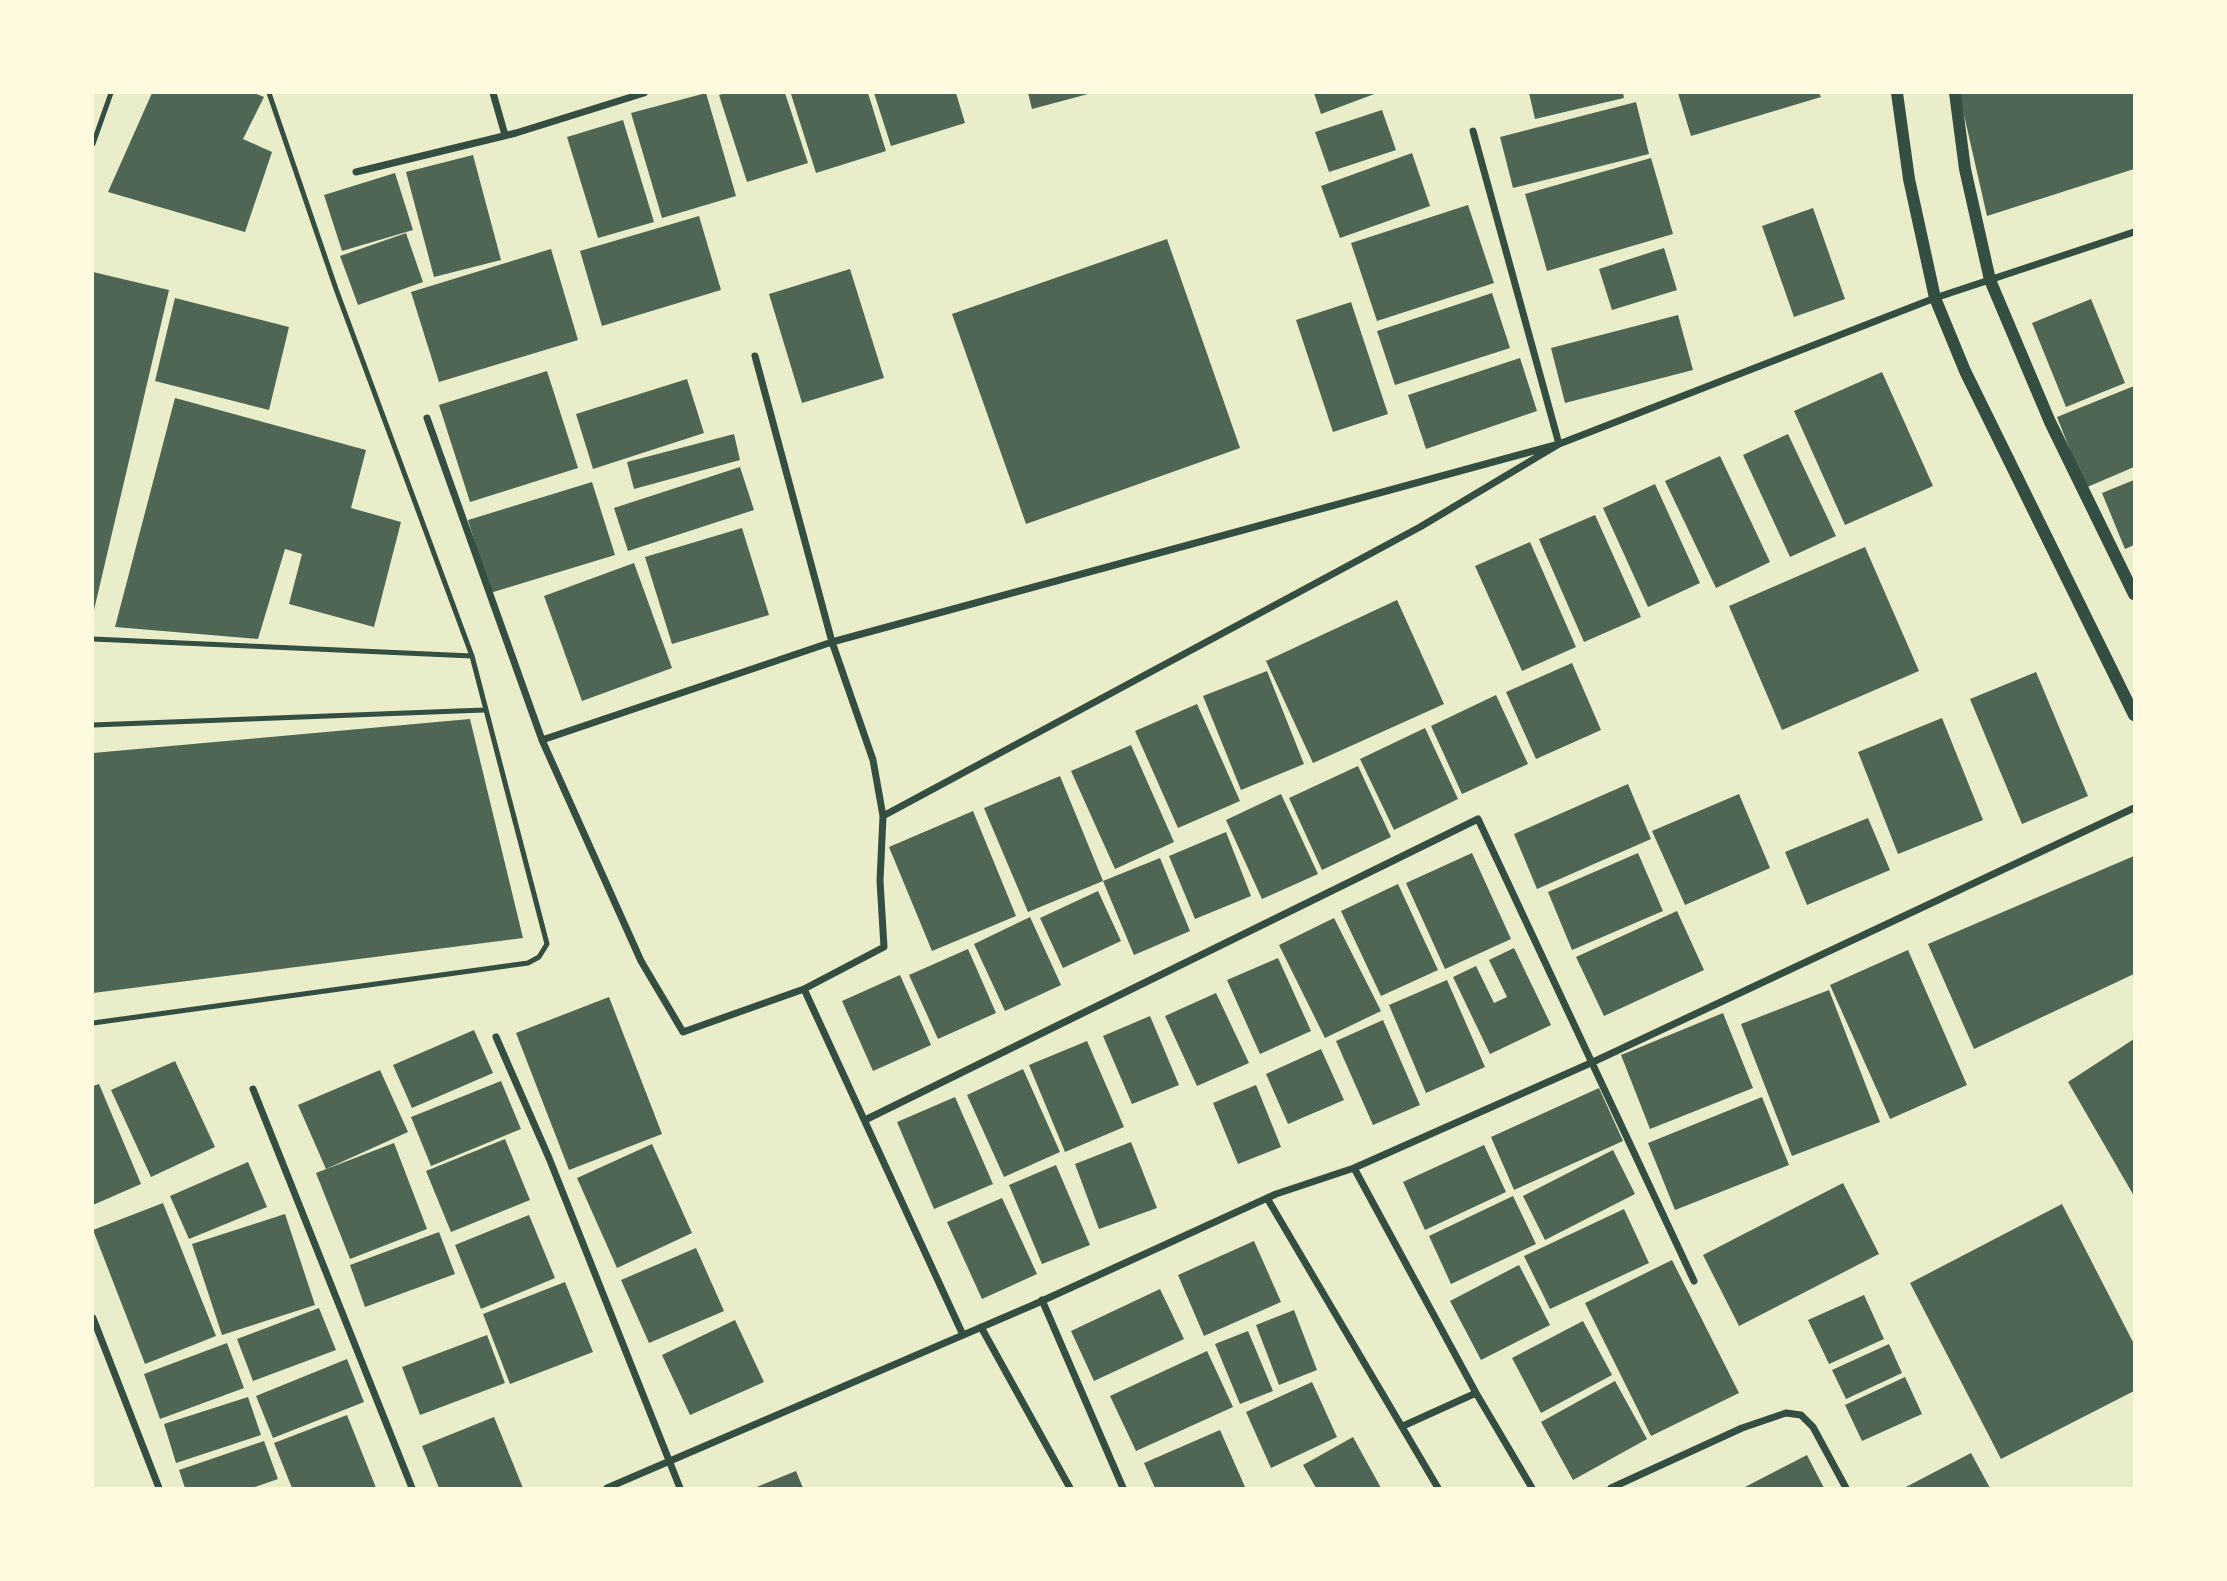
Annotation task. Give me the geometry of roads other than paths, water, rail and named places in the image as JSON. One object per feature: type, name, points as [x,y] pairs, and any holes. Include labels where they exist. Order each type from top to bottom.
[{"type":"street","points":[[493,93],[505,135]]},
{"type":"street","points":[[356,172],[505,135],[644,93]]},
{"type":"street","points":[[1897,93],[1909,179],[1935,298],[1965,371],[2134,715]]},
{"type":"street","points":[[1955,93],[1965,169],[1990,279],[2050,422],[2134,594]]},
{"type":"street","points":[[1473,131],[1559,444]]},
{"type":"street","points":[[542,740],[832,642],[1559,444],[1935,298],[2134,232]]},
{"type":"street","points":[[427,418],[542,740],[641,961],[682,1032],[804,989],[884,947],[880,881],[883,816],[873,760],[832,642],[755,356]]},
{"type":"street","points":[[883,816],[1420,527],[1559,444]]},
{"type":"street","points":[[607,1488],[964,1335],[1267,1198],[1354,1168],[1593,1062],[2134,808]]},
{"type":"street","points":[[865,1120],[1478,819],[1694,1281]]},
{"type":"street","points":[[804,989],[964,1335]]},
{"type":"street","points":[[496,1037],[549,1158],[680,1488]]},
{"type":"street","points":[[253,1089],[412,1488]]},
{"type":"street","points":[[1354,1168],[1476,1393],[1532,1488]]},
{"type":"street","points":[[1267,1198],[1438,1488]]},
{"type":"street","points":[[1042,1300],[1123,1488]]},
{"type":"street","points":[[93,1318],[159,1488]]},
{"type":"street","points":[[981,1327],[1070,1488]]},
{"type":"street","points":[[1403,1426],[1476,1393]]},
{"type":"street","points":[[1611,1488],[1742,1428],[1786,1413],[1801,1415],[1813,1427],[1846,1488]]},
{"type":"lane","points":[[93,144],[111,93]]},
{"type":"lane","points":[[93,1023],[528,963],[540,957],[547,944],[472,656],[336,289],[269,93]]},
{"type":"lane","points":[[93,639],[472,656]]},
{"type":"lane","points":[[93,725],[484,710]]}]
